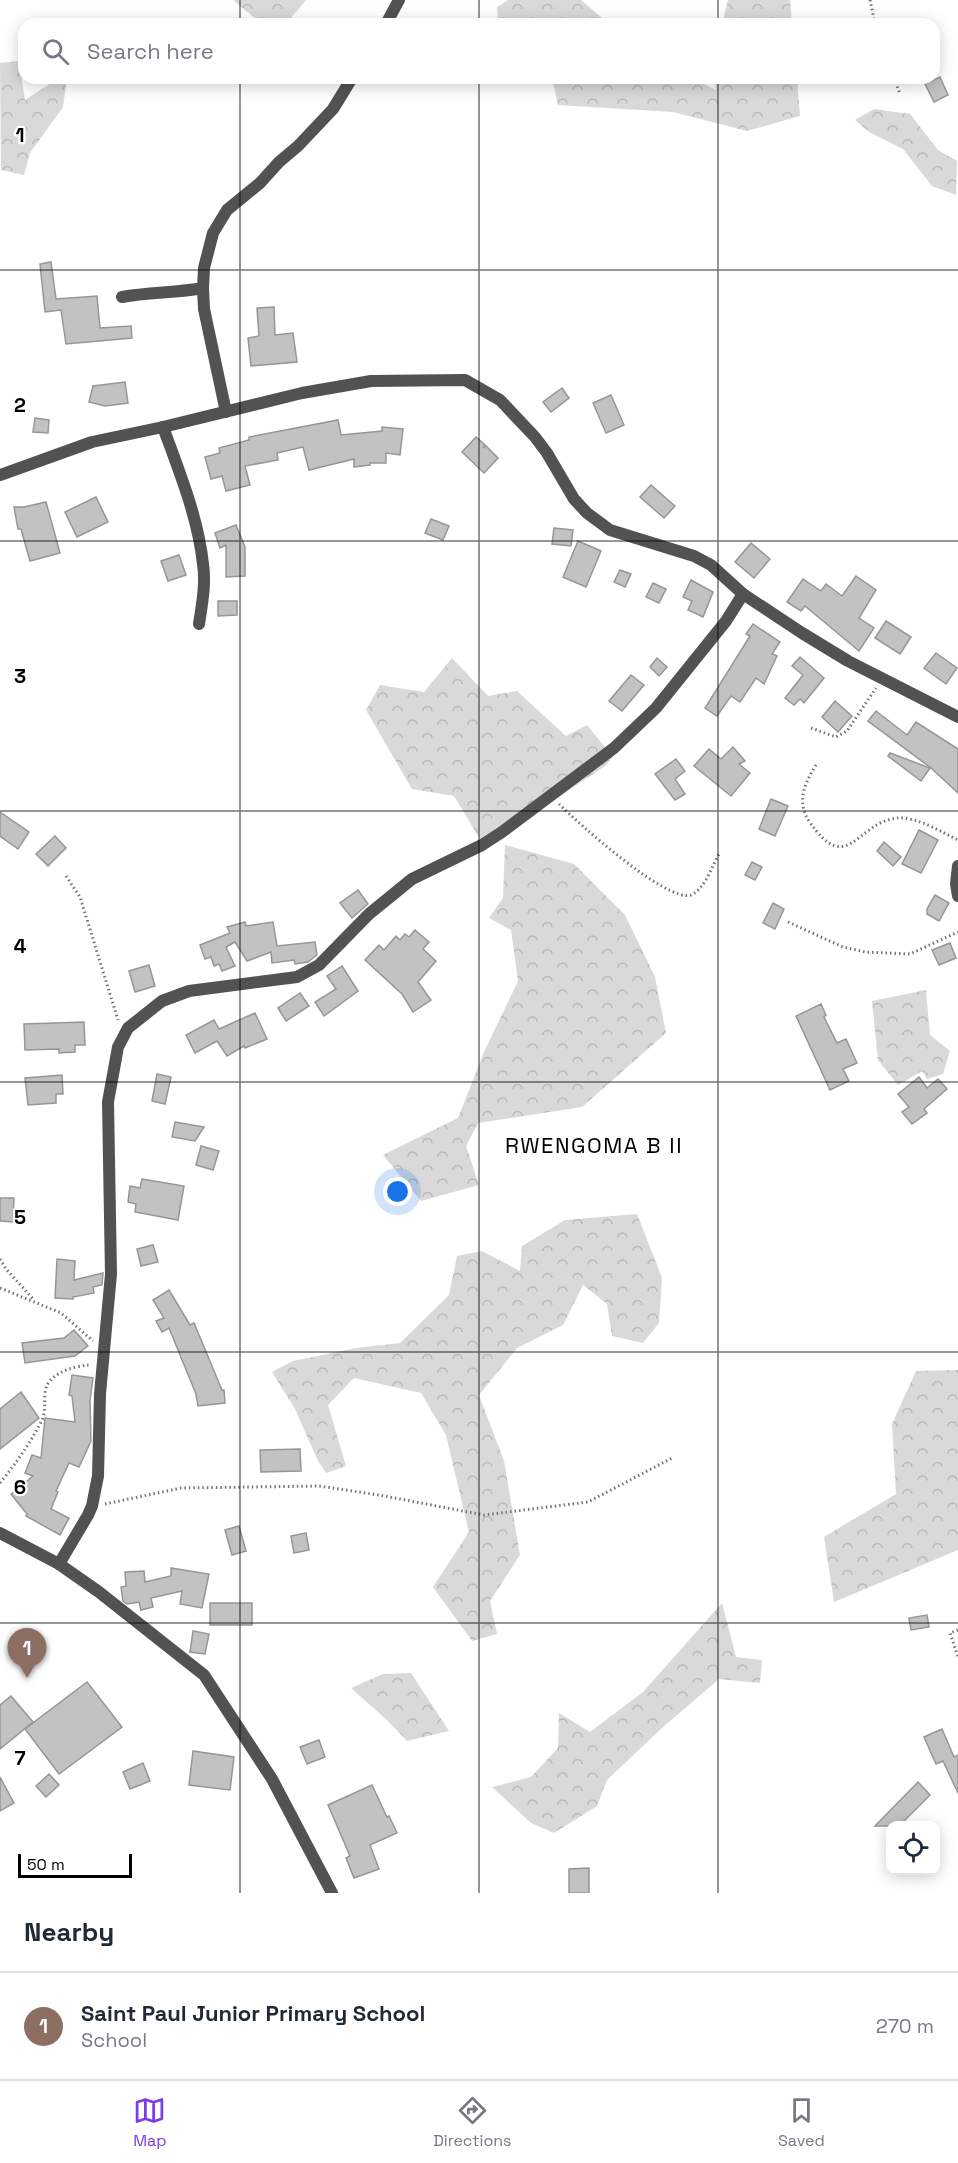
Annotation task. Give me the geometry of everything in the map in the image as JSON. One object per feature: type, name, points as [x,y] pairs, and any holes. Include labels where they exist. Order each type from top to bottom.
[{"type":"street","points":[[389,18],[399,0]]},
{"type":"street","points":[[226,412],[204,309],[204,268],[213,233],[227,210],[260,183],[333,109],[348,84]]},
{"type":"street","points":[[122,297],[203,288]]},
{"type":"street","points":[[0,475],[92,442],[302,393],[371,381],[465,380],[500,400],[535,437],[574,499],[598,522],[610,530],[694,556],[711,565],[743,594],[848,661],[958,717]]},
{"type":"street","points":[[163,427],[183,482],[204,565],[204,590],[199,624]]},
{"type":"street","points":[[60,1564],[92,1506],[98,1476],[102,1365],[111,1274],[108,1102],[118,1047],[128,1028],[162,1001],[189,991],[297,977],[320,965],[369,914],[412,879],[482,845],[551,797],[614,748],[656,708],[726,621],[743,594]]},
{"type":"street","points":[[958,866],[956,884],[958,896]]},
{"type":"street","points":[[0,1533],[60,1564],[204,1675],[272,1779],[332,1893]]},
{"type":"path","points":[[870,0],[874,18]]},
{"type":"path","points":[[896,84],[900,94]]},
{"type":"path","points":[[811,728],[836,737],[842,735],[883,680]]},
{"type":"path","points":[[816,765],[803,787],[802,806],[814,829],[831,846],[839,847],[851,843],[876,826],[896,818],[909,818],[958,840]]},
{"type":"path","points":[[551,797],[578,823],[636,870],[679,896],[691,895],[699,889],[719,854]]},
{"type":"path","points":[[66,876],[80,897],[123,1037]]},
{"type":"path","points":[[788,922],[843,947],[865,952],[910,954],[958,932]]},
{"type":"path","points":[[0,1259],[6,1269],[36,1301]]},
{"type":"path","points":[[0,1288],[61,1312],[103,1350]]},
{"type":"path","points":[[0,1483],[23,1454],[38,1428],[45,1413],[45,1390],[56,1375],[80,1366],[102,1365]]},
{"type":"path","points":[[92,1506],[181,1488],[319,1486],[484,1515],[588,1502],[672,1458]]},
{"type":"path","points":[[958,1630],[951,1633],[958,1657]]},
{"type":"green space","points":[[233,0],[306,0],[291,18],[255,18]]},
{"type":"green space","points":[[508,0],[581,0],[602,18],[498,18],[497,7]]},
{"type":"green space","points":[[728,0],[790,0],[792,18],[724,18]]},
{"type":"green space","points":[[18,61],[18,84],[23,84],[25,100],[50,84],[66,84],[63,107],[30,153],[24,175],[1,170],[0,63]]},
{"type":"green space","points":[[553,84],[704,84],[716,90],[716,84],[797,84],[800,116],[747,131],[673,112],[558,105]]},
{"type":"green space","points":[[874,109],[910,114],[938,150],[957,161],[956,195],[932,186],[903,149],[869,132],[855,120]]},
{"type":"green space","points":[[452,658],[488,696],[517,691],[566,736],[587,725],[613,757],[605,766],[484,846],[454,796],[412,789],[366,710],[380,685],[424,692]]},
{"type":"green space","points":[[505,845],[574,864],[625,915],[655,977],[666,1033],[582,1107],[478,1123],[466,1146],[479,1185],[421,1201],[383,1155],[458,1118],[484,1052],[518,981],[511,930],[489,918],[503,898]]},
{"type":"green space","points":[[926,990],[930,1035],[950,1051],[943,1074],[927,1079],[922,1071],[898,1085],[878,1060],[872,1001]]},
{"type":"green space","points":[[637,1214],[662,1278],[659,1323],[643,1343],[612,1336],[607,1304],[583,1285],[563,1325],[517,1348],[479,1395],[504,1461],[520,1555],[490,1601],[497,1634],[472,1641],[433,1587],[469,1532],[446,1435],[421,1393],[354,1378],[328,1405],[346,1466],[326,1473],[318,1461],[295,1409],[272,1372],[293,1361],[356,1348],[400,1343],[449,1295],[457,1256],[482,1251],[520,1271],[522,1246],[565,1220]]},
{"type":"green space","points":[[958,1370],[958,1550],[834,1602],[824,1537],[896,1494],[892,1424],[916,1371]]},
{"type":"green space","points":[[722,1603],[736,1657],[762,1660],[760,1683],[719,1679],[607,1780],[597,1806],[554,1833],[531,1823],[492,1787],[531,1777],[558,1748],[559,1713],[590,1732],[643,1692]]},
{"type":"green space","points":[[411,1673],[449,1731],[407,1741],[351,1688],[383,1674]]},
{"type":"building","points":[[940,77],[948,95],[934,102],[925,84],[940,84]]},
{"type":"building","points":[[51,262],[56,299],[97,296],[100,328],[131,326],[132,338],[66,344],[61,310],[45,312],[40,264]]},
{"type":"building","points":[[274,307],[275,335],[293,333],[297,362],[251,366],[248,338],[259,336],[257,308]]},
{"type":"building","points":[[125,382],[128,403],[105,406],[89,402],[93,386]]},
{"type":"building","points":[[562,388],[569,398],[551,412],[543,402]]},
{"type":"building","points":[[611,395],[624,425],[606,433],[593,403]]},
{"type":"building","points":[[35,418],[49,420],[48,433],[33,432]]},
{"type":"building","points":[[338,420],[341,435],[382,431],[382,427],[403,429],[400,455],[386,453],[386,463],[370,463],[370,465],[354,467],[354,459],[309,470],[303,447],[277,453],[278,460],[245,466],[250,485],[226,491],[222,476],[211,479],[205,457],[220,453],[219,448],[249,440],[249,437]]},
{"type":"building","points":[[476,437],[485,445],[483,448],[486,446],[498,458],[484,473],[462,452]]},
{"type":"building","points":[[651,485],[675,506],[664,518],[640,497]]},
{"type":"building","points":[[96,497],[108,522],[77,537],[65,512]]},
{"type":"building","points":[[46,502],[60,553],[30,561],[21,529],[18,529],[14,507]]},
{"type":"building","points":[[431,519],[449,526],[443,540],[425,533]]},
{"type":"building","points":[[236,525],[245,547],[245,576],[226,577],[226,545],[220,548],[215,533]]},
{"type":"building","points":[[554,528],[573,530],[571,546],[552,544]]},
{"type":"building","points":[[578,541],[601,551],[586,587],[563,577]]},
{"type":"building","points":[[751,543],[770,559],[754,578],[735,562]]},
{"type":"building","points":[[179,555],[186,575],[168,581],[161,561]]},
{"type":"building","points":[[620,570],[631,574],[625,587],[614,582]]},
{"type":"building","points":[[856,576],[876,590],[859,618],[874,628],[859,651],[805,606],[801,611],[787,602],[803,579],[821,591],[826,584],[842,596]]},
{"type":"building","points":[[691,580],[713,592],[703,617],[688,610],[692,601],[683,597]]},
{"type":"building","points":[[653,583],[666,589],[659,603],[646,597]]},
{"type":"building","points":[[218,601],[237,601],[237,615],[218,616]]},
{"type":"building","points":[[886,621],[911,637],[900,654],[875,638]]},
{"type":"building","points":[[753,624],[780,642],[772,654],[777,656],[764,684],[756,678],[740,702],[731,696],[717,716],[705,708],[750,636],[746,634]]},
{"type":"building","points":[[936,653],[957,668],[946,684],[924,668]]},
{"type":"building","points":[[800,657],[824,678],[804,703],[800,699],[794,705],[785,698],[803,675],[792,666]]},
{"type":"building","points":[[657,658],[667,667],[659,676],[650,667]]},
{"type":"building","points":[[631,675],[644,685],[622,711],[609,701]]},
{"type":"building","points":[[835,701],[852,716],[838,732],[822,717]]},
{"type":"building","points":[[876,711],[907,735],[916,722],[958,749],[958,793],[931,768],[868,721]]},
{"type":"building","points":[[733,747],[745,761],[739,764],[750,773],[731,796],[694,766],[709,749],[721,759]]},
{"type":"building","points":[[890,753],[930,768],[921,781],[888,756]]},
{"type":"building","points":[[676,759],[685,771],[675,779],[685,794],[675,800],[655,774]]},
{"type":"building","points":[[771,799],[788,806],[775,836],[759,829]]},
{"type":"building","points":[[0,812],[29,832],[18,849],[0,836]]},
{"type":"building","points":[[919,830],[938,840],[921,873],[902,864]]},
{"type":"building","points":[[55,836],[66,848],[48,866],[36,854]]},
{"type":"building","points":[[884,842],[901,857],[893,866],[877,851]]},
{"type":"building","points":[[752,862],[762,867],[755,880],[745,875]]},
{"type":"building","points":[[358,890],[368,904],[352,918],[340,903]]},
{"type":"building","points":[[935,895],[949,903],[939,921],[927,914],[927,909]]},
{"type":"building","points":[[773,903],[784,909],[775,929],[763,923]]},
{"type":"building","points":[[245,922],[246,926],[273,922],[277,946],[315,942],[317,955],[308,962],[295,964],[294,960],[272,963],[271,952],[247,961],[235,942],[226,947],[235,966],[222,971],[219,964],[214,966],[211,957],[205,959],[200,945],[230,933],[227,927]]},
{"type":"building","points":[[415,930],[429,942],[423,949],[436,961],[418,982],[431,1000],[413,1012],[402,994],[365,960],[379,945],[384,950],[396,936],[400,940],[405,934],[409,937]]},
{"type":"building","points":[[950,943],[956,958],[939,965],[932,950]]},
{"type":"building","points":[[149,965],[155,986],[135,992],[129,971]]},
{"type":"building","points":[[342,966],[358,991],[324,1016],[315,1002],[336,989],[327,976]]},
{"type":"building","points":[[300,993],[309,1006],[286,1021],[278,1008]]},
{"type":"building","points":[[821,1004],[826,1015],[824,1017],[837,1043],[846,1039],[857,1063],[843,1069],[849,1081],[830,1090],[796,1016]]},
{"type":"building","points":[[255,1013],[267,1039],[245,1048],[244,1046],[227,1056],[217,1041],[195,1053],[186,1035],[214,1020],[219,1029]]},
{"type":"building","points":[[84,1022],[85,1045],[75,1045],[75,1052],[59,1053],[59,1049],[25,1050],[24,1024]]},
{"type":"building","points":[[157,1074],[171,1077],[165,1104],[152,1101]]},
{"type":"building","points":[[62,1075],[63,1094],[56,1094],[56,1103],[28,1105],[25,1078]]},
{"type":"building","points":[[919,1077],[927,1088],[938,1079],[947,1089],[924,1109],[927,1113],[912,1124],[902,1112],[909,1107],[898,1094]]},
{"type":"building","points":[[175,1122],[204,1127],[195,1141],[172,1137]]},
{"type":"building","points":[[201,1146],[219,1151],[213,1170],[196,1165]]},
{"type":"building","points":[[142,1179],[184,1186],[178,1220],[135,1212],[136,1204],[128,1202],[130,1186],[140,1188]]},
{"type":"building","points":[[0,1198],[14,1198],[13,1222],[0,1221]]},
{"type":"building","points":[[153,1245],[158,1262],[141,1266],[137,1249]]},
{"type":"building","points":[[57,1259],[75,1261],[74,1280],[103,1273],[102,1285],[93,1287],[94,1293],[73,1297],[73,1299],[55,1298]]},
{"type":"building","points":[[169,1290],[190,1325],[194,1323],[222,1390],[224,1390],[225,1403],[198,1406],[196,1394],[169,1328],[162,1332],[156,1321],[164,1318],[153,1300]]},
{"type":"building","points":[[74,1330],[88,1346],[75,1356],[25,1363],[22,1343],[64,1338]]},
{"type":"building","points":[[72,1375],[93,1378],[90,1400],[91,1441],[79,1467],[69,1463],[56,1491],[58,1492],[51,1509],[69,1518],[60,1535],[26,1516],[27,1514],[11,1494],[33,1476],[25,1473],[32,1455],[41,1458],[45,1418],[75,1422],[72,1396],[69,1395]]},
{"type":"building","points":[[21,1392],[39,1418],[0,1449],[0,1409]]},
{"type":"building","points":[[300,1449],[301,1471],[261,1472],[260,1450]]},
{"type":"building","points":[[239,1526],[246,1551],[232,1555],[225,1530]]},
{"type":"building","points":[[306,1533],[309,1550],[294,1553],[291,1536]]},
{"type":"building","points":[[171,1568],[209,1574],[202,1608],[180,1604],[182,1591],[151,1598],[153,1607],[141,1610],[139,1602],[127,1604],[123,1601],[121,1587],[126,1586],[125,1572],[144,1571],[145,1582],[171,1576]]},
{"type":"building","points":[[210,1603],[252,1603],[252,1625],[210,1625]]},
{"type":"building","points":[[927,1615],[929,1627],[911,1630],[909,1618]]},
{"type":"building","points":[[193,1631],[209,1634],[205,1654],[190,1652]]},
{"type":"building","points":[[87,1682],[122,1727],[59,1774],[25,1729]]},
{"type":"building","points":[[11,1696],[33,1722],[0,1749],[0,1705]]},
{"type":"building","points":[[942,1729],[954,1757],[958,1755],[958,1793],[943,1761],[936,1764],[924,1737]]},
{"type":"building","points":[[319,1740],[325,1757],[307,1764],[300,1747]]},
{"type":"building","points":[[193,1751],[234,1757],[230,1790],[189,1785]]},
{"type":"building","points":[[143,1763],[150,1781],[130,1789],[123,1772]]},
{"type":"building","points":[[49,1774],[59,1785],[46,1797],[36,1786]]},
{"type":"building","points":[[0,1777],[14,1803],[0,1811]]},
{"type":"building","points":[[918,1782],[930,1795],[904,1821],[886,1821],[886,1826],[875,1826]]},
{"type":"building","points":[[372,1785],[397,1833],[370,1845],[379,1869],[354,1878],[346,1858],[350,1856],[328,1805]]},
{"type":"building","points":[[589,1868],[589,1893],[569,1893],[569,1869]]},
{"type":"place","name":"Saint Paul Junior Primary School","points":[[27,1678]]},
{"type":"district","name":"RWENGOMA B II","points":[[594,1145]]}]
